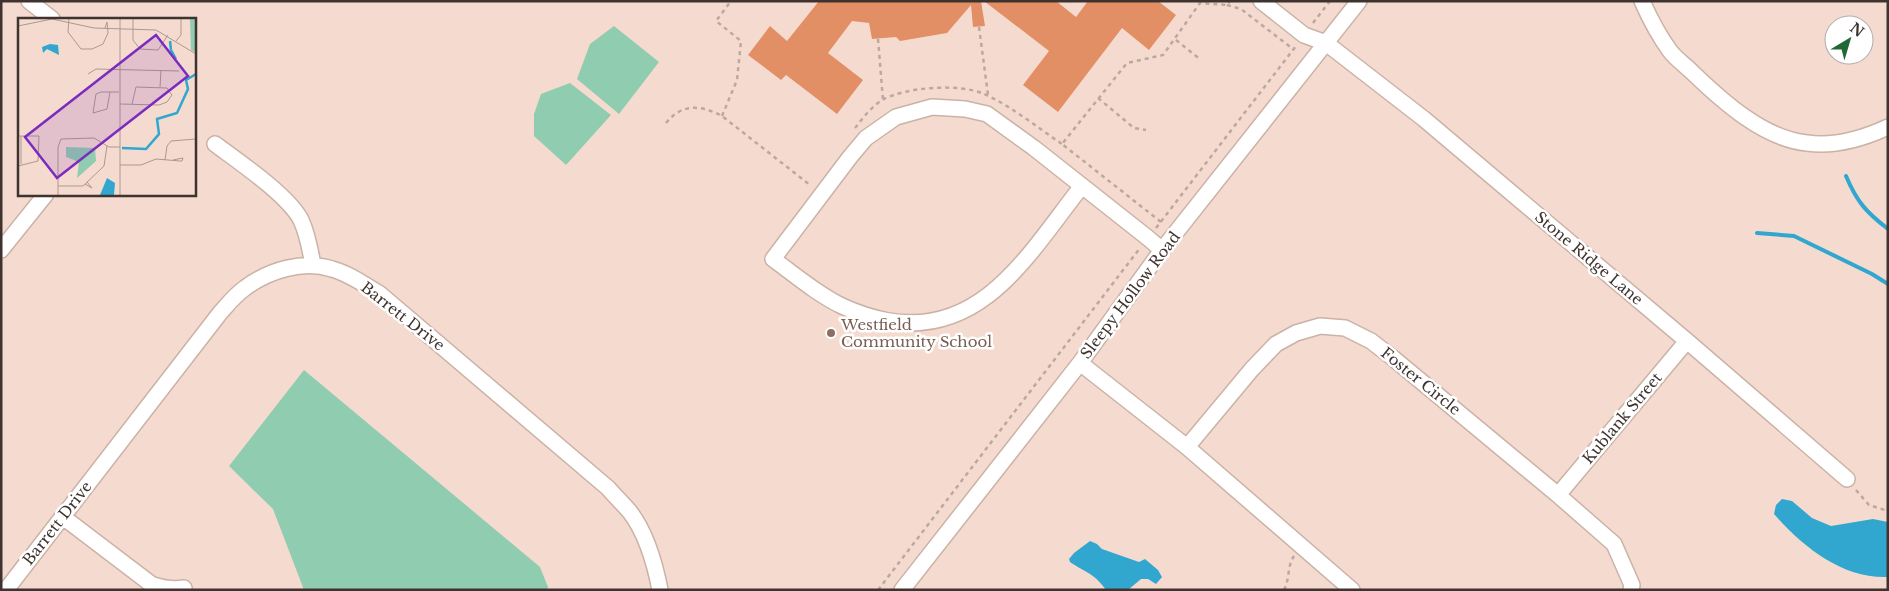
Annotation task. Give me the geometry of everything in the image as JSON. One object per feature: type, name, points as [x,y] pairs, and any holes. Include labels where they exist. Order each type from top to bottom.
[{"type":"street","points":[[29,1],[51,18]]},
{"type":"street","name":"Stone Ridge Lane","points":[[1261,1],[1304,35],[1326,43],[1431,125],[1847,479]]},
{"type":"street","name":"Sleepy Hollow Road","points":[[902,590],[1080,362],[1162,250],[1360,1]]},
{"type":"street","points":[[1642,1],[1659,34],[1671,52],[1704,83],[1745,117],[1779,136],[1806,144],[1837,143],[1865,138],[1888,128]]},
{"type":"street","points":[[1082,186],[1019,267],[1000,286],[972,307],[930,322],[896,322],[858,314],[828,298],[773,259],[858,146],[884,124],[910,112],[932,107],[965,109],[987,114],[1000,122],[1082,186],[1148,238],[1162,250]]},
{"type":"street","points":[[215,144],[288,201],[300,219],[307,235],[313,265]]},
{"type":"street","points":[[1,250],[45,195]]},
{"type":"street","name":"Barrett Drive","points":[[6,590],[231,300],[244,288],[260,278],[293,266],[313,265],[333,269],[361,282],[380,294],[608,488],[630,513],[644,537],[660,590]]},
{"type":"street","name":"Foster Circle","points":[[1187,447],[1252,369],[1276,344],[1296,333],[1320,326],[1345,328],[1371,341],[1386,352],[1614,544],[1632,585],[1631,590]]},
{"type":"street","name":"Kublank Street","points":[[1558,495],[1687,341]]},
{"type":"street","points":[[1080,362],[1187,447],[1352,590]]},
{"type":"street","points":[[63,517],[151,584],[163,588],[184,588]]},
{"type":"path","points":[[722,116],[737,80],[741,41],[716,21],[731,1]]},
{"type":"path","points":[[1227,6],[1230,1]]},
{"type":"path","points":[[878,590],[1330,1]]},
{"type":"path","points":[[1062,144],[1127,63],[1163,55],[1176,40],[1200,2],[1241,9],[1294,49]]},
{"type":"path","points":[[979,27],[988,96]]},
{"type":"path","points":[[878,39],[883,100]]},
{"type":"path","points":[[1176,40],[1201,60]]},
{"type":"path","points":[[850,133],[868,112],[883,100],[910,91],[950,88],[970,90],[988,96],[1062,144],[1161,222]]},
{"type":"path","points":[[1098,98],[1134,128],[1146,130]]},
{"type":"path","points":[[666,123],[678,112],[705,108],[722,116],[810,185],[816,178]]},
{"type":"path","points":[[1847,479],[1869,504],[1888,510]]},
{"type":"path","points":[[1284,590],[1288,581],[1290,562],[1301,547]]},
{"type":"green space","points":[[614,26],[659,62],[619,114],[577,79],[590,44]]},
{"type":"green space","points":[[570,83],[611,115],[566,165],[534,136],[534,114],[541,94]]},
{"type":"green space","points":[[304,370],[540,567],[548,587],[547,590],[304,590],[273,509],[229,466]]},
{"type":"water","points":[[1782,499],[1792,501],[1812,518],[1831,526],[1873,519],[1888,522],[1888,577],[1855,573],[1825,559],[1811,549],[1774,514],[1776,505]]},
{"type":"water","points":[[1090,541],[1102,549],[1139,562],[1145,559],[1158,570],[1162,577],[1156,584],[1148,579],[1141,579],[1128,590],[1106,590],[1093,576],[1070,562],[1069,559]]},
{"type":"building","points":[[819,1],[981,1],[985,26],[973,27],[971,5],[947,33],[900,41],[896,37],[872,39],[869,23],[852,21],[828,53],[863,80],[837,114],[786,75],[781,80],[748,55],[770,26],[787,41]]},
{"type":"building","points":[[984,1],[1056,1],[1076,17],[1088,1],[1158,1],[1176,15],[1149,50],[1122,28],[1058,112],[1023,85],[1049,51]]},
{"type":"waterway","points":[[1846,176],[1863,206],[1888,229]]},
{"type":"waterway","points":[[1757,233],[1794,236],[1872,274],[1888,284]]},
{"type":"place","name":"Westfield Community School","points":[[831,333]]}]
